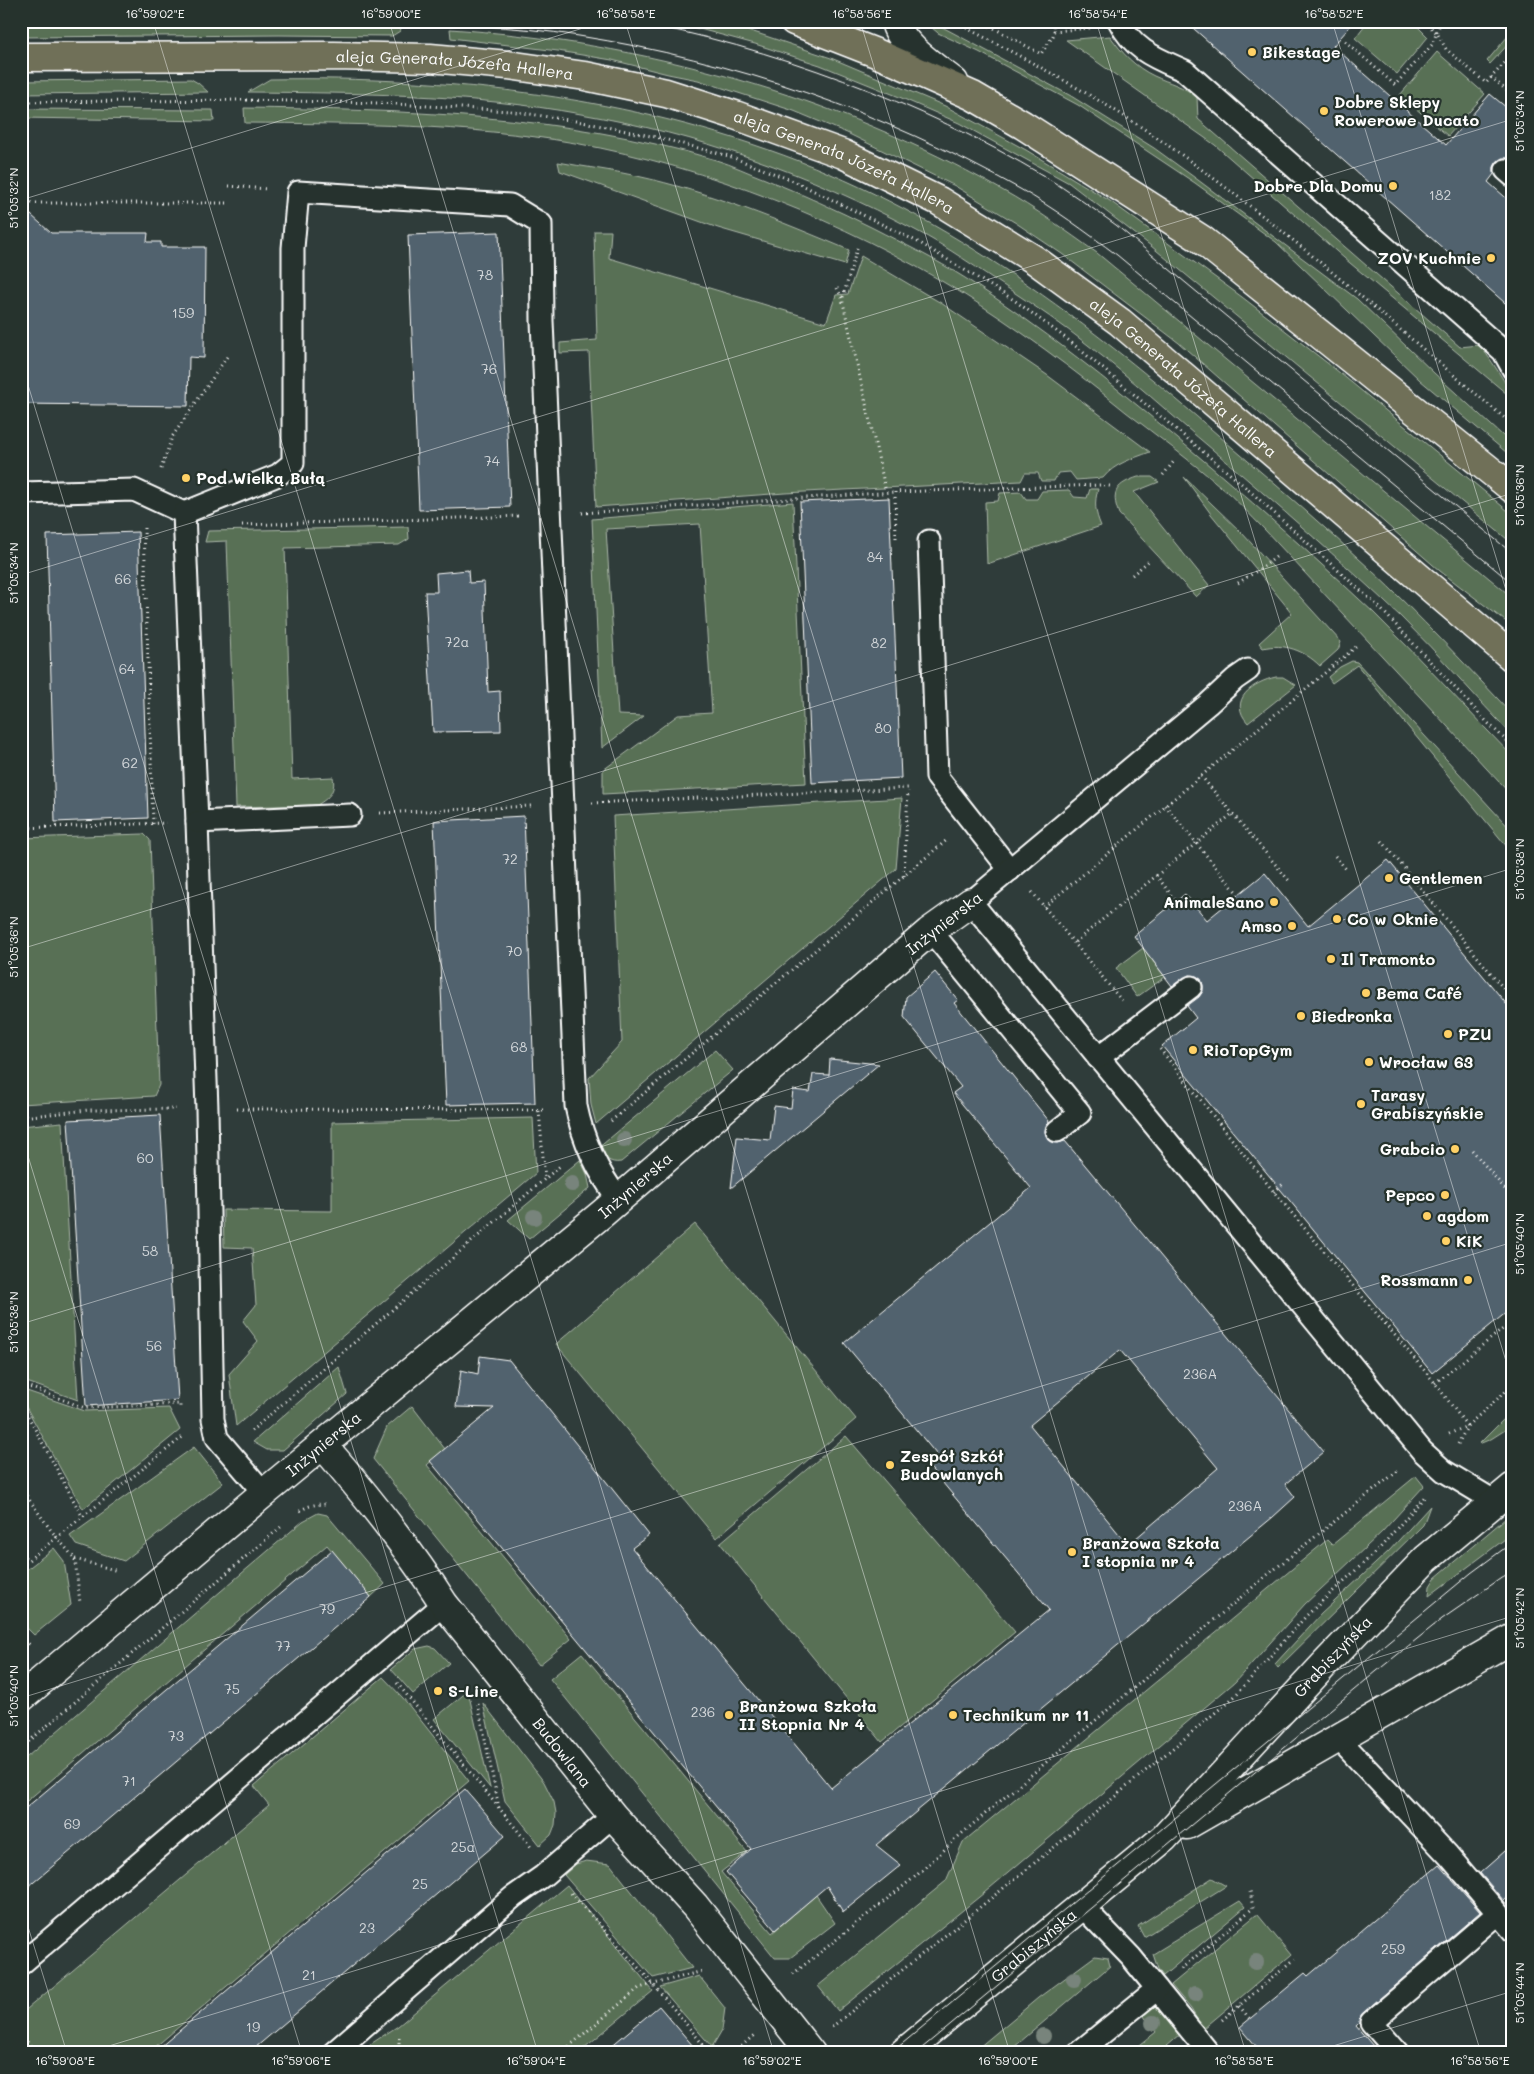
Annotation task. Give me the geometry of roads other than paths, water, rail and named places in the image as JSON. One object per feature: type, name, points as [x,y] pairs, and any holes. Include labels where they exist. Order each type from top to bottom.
[{"type":"main road","points":[[794,21],[876,53],[973,96],[1024,126],[1201,239],[1513,489]]},
{"type":"main road","name":"aleja Generała Józefa Hallera","points":[[21,56],[343,56],[430,58],[508,65],[585,76],[666,93],[843,154],[939,201],[1035,260],[1112,317],[1513,658]]},
{"type":"street","points":[[895,21],[896,27],[916,53],[973,96]]},
{"type":"street","name":"Inżynierska","points":[[21,1698],[264,1493],[619,1200],[931,931],[971,902]]},
{"type":"street","name":"Budowlana","points":[[322,1445],[364,1492],[426,1575],[444,1604],[613,1816],[695,1906],[811,2053]]},
{"type":"street","name":"Grabiszyńska","points":[[903,2053],[1164,1838],[1426,1558],[1504,1494]]},
{"type":"street","name":"Grabiszyńska","points":[[1164,1838],[1513,1638]]},
{"type":"lane","points":[[1119,21],[1130,39],[1142,51],[1185,71],[1503,351],[1513,369]]},
{"type":"lane","points":[[21,493],[134,490],[184,513],[278,475],[293,463],[293,248],[298,192],[510,205],[541,224],[542,321],[576,1106],[586,1143],[603,1179],[619,1200]]},
{"type":"lane","points":[[184,513],[207,1109],[213,1419],[217,1438],[264,1493]]},
{"type":"lane","points":[[929,541],[937,777],[1010,870]]},
{"type":"lane","name":"Inżynierska","points":[[971,902],[1248,670]]},
{"type":"lane","points":[[197,822],[350,815]]},
{"type":"lane","points":[[971,902],[1422,1451],[1444,1471],[1504,1494]]},
{"type":"lane","points":[[931,931],[1080,1113],[1058,1131]]},
{"type":"lane","points":[[1098,1058],[1190,987]]},
{"type":"lane","points":[[21,1964],[444,1604]]},
{"type":"lane","points":[[1338,1738],[1448,1855],[1513,1931]]},
{"type":"lane","points":[[333,2053],[513,1897],[543,1876],[613,1816]]},
{"type":"lane","points":[[1082,1906],[1131,1957],[1209,2053]]},
{"type":"lane","points":[[1398,2053],[1371,2022],[1497,1914]]},
{"type":"lane","points":[[1078,2053],[1157,1989]]},
{"type":"tram line","points":[[383,21],[506,27],[555,32],[637,46],[694,59],[806,93],[861,113],[968,161],[1045,204],[1117,255],[1513,584]]},
{"type":"tram line","points":[[630,21],[737,46],[844,80],[948,125],[997,149],[1044,176],[1116,225],[1513,554]]},
{"type":"tram line","points":[[891,2053],[1471,1573],[1513,1542]]},
{"type":"tram line","points":[[916,2053],[1377,1671],[1442,1619],[1513,1570]]},
{"type":"place","name":"Bikestage","points":[[1252,52]]},
{"type":"place","name":"Dobre Sklepy Rowerowe Ducato","points":[[1324,111]]},
{"type":"place","name":"Dobre Dla Domu","points":[[1393,186]]},
{"type":"place","name":"ZOV Kuchnie","points":[[1491,258]]},
{"type":"place","name":"Pod Wielką Bułą","points":[[186,478]]},
{"type":"place","name":"Gentlemen","points":[[1389,878]]},
{"type":"place","name":"AnimaleSano","points":[[1274,902]]},
{"type":"place","name":"Co w Oknie","points":[[1337,919]]},
{"type":"place","name":"Amso","points":[[1292,926]]},
{"type":"place","name":"Il Tramonto","points":[[1331,959]]},
{"type":"place","name":"Bema Café","points":[[1366,993]]},
{"type":"place","name":"Biedronka","points":[[1301,1016]]},
{"type":"place","name":"PZU","points":[[1448,1034]]},
{"type":"place","name":"RioTopGym","points":[[1193,1050]]},
{"type":"place","name":"Wrocław 63","points":[[1369,1062]]},
{"type":"place","name":"Tarasy Grabiszyńskie","points":[[1361,1104]]},
{"type":"place","name":"Grabcio","points":[[1455,1149]]},
{"type":"place","name":"Pepco","points":[[1445,1195]]},
{"type":"place","name":"agdom","points":[[1427,1216]]},
{"type":"place","name":"KiK","points":[[1446,1241]]},
{"type":"place","name":"Rossmann","points":[[1468,1280]]},
{"type":"place","name":"Zespół Szkół Budowlanych","points":[[890,1465]]},
{"type":"place","name":"Branżowa Szkoła I stopnia nr 4","points":[[1072,1552]]},
{"type":"place","name":"S-Line","points":[[438,1691]]},
{"type":"place","name":"Branżowa Szkoła II Stopnia Nr 4","points":[[729,1715]]},
{"type":"place","name":"Technikum nr 11","points":[[953,1715]]}]
